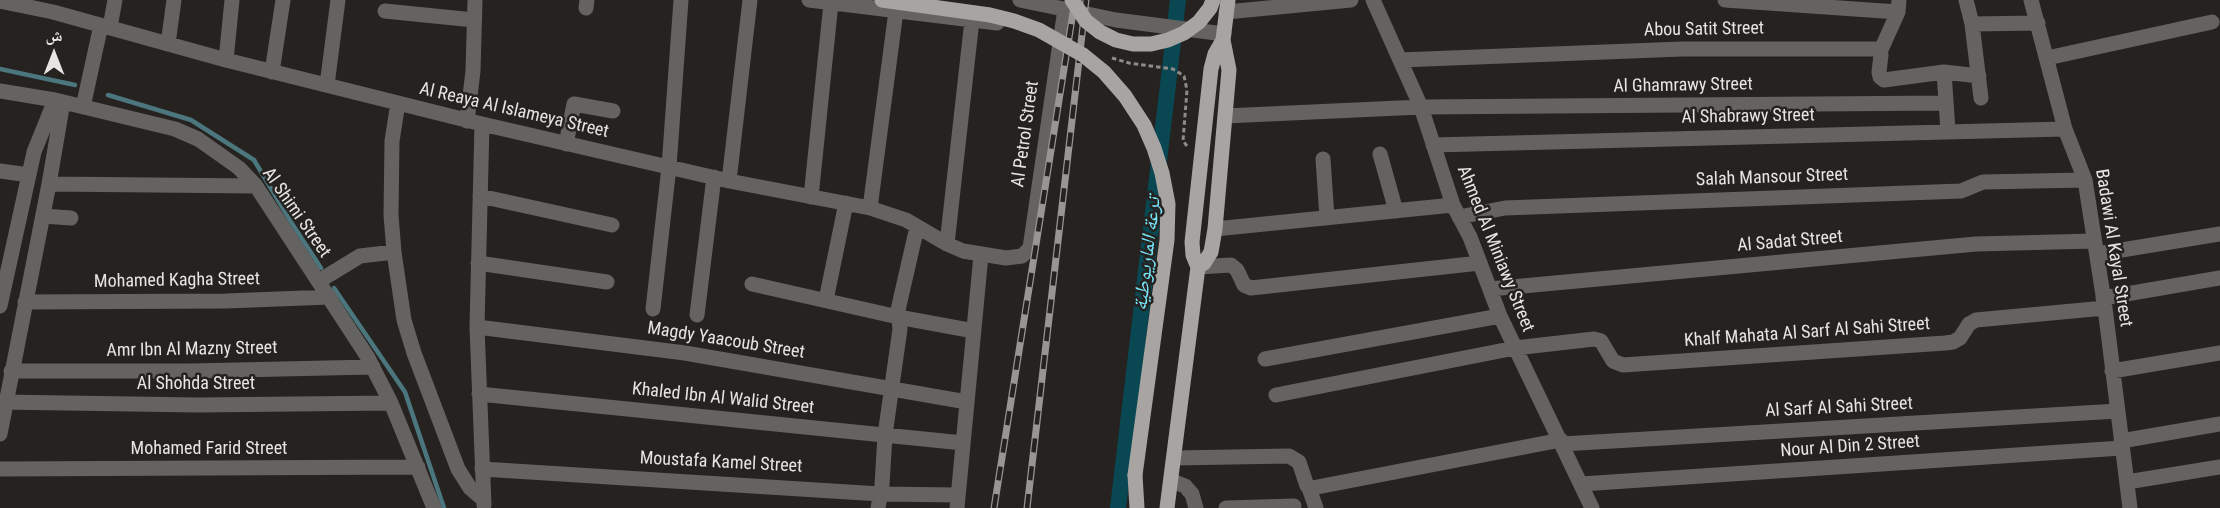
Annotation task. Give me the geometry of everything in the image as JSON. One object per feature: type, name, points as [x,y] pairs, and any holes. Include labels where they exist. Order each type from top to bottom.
[{"type":"main road","points":[[882,0],[990,15],[1039,30],[1083,55],[1104,72],[1125,96],[1144,125],[1154,148],[1168,204],[1167,240],[1135,475],[1137,508]]},
{"type":"main road","points":[[1068,4],[1100,32],[1116,40],[1133,44],[1151,44],[1184,33],[1198,22],[1210,8],[1213,0]]},
{"type":"main road","points":[[1198,267],[1211,252],[1215,229],[1229,70],[1224,37],[1227,6]]},
{"type":"main road","points":[[1167,508],[1198,267],[1193,255],[1192,242],[1211,69],[1215,54],[1224,37]]},
{"type":"street","points":[[83,107],[115,0]]},
{"type":"street","points":[[168,44],[174,0]]},
{"type":"street","points":[[226,60],[232,0]]},
{"type":"street","points":[[272,72],[283,0]]},
{"type":"street","points":[[327,86],[338,0]]},
{"type":"street","points":[[475,0],[474,122],[480,196],[477,327],[484,504]]},
{"type":"street","points":[[653,309],[669,167],[681,0]]},
{"type":"street","points":[[697,315],[722,179],[750,0]]},
{"type":"street","points":[[809,0],[1061,31]]},
{"type":"street","points":[[1020,0],[1068,4],[1116,20],[1195,30],[1224,37]]},
{"type":"street","points":[[1227,6],[1351,0]]},
{"type":"street","name":"Ahmed Al Miniawy Street","points":[[1373,0],[1421,107],[1456,211],[1470,237],[1500,316],[1592,508]]},
{"type":"street","points":[[1725,0],[1899,6],[1880,52],[1880,77],[1884,80],[1944,72],[1979,76]]},
{"type":"street","points":[[1966,0],[1972,24],[1981,98]]},
{"type":"street","name":"Badawi Al Kayal Street","points":[[2031,0],[2065,129],[2085,180],[2104,303],[2127,482],[2125,508]]},
{"type":"street","name":"Al Reaya Al Islameya Street","points":[[0,1],[53,12],[272,72],[566,144],[894,214],[947,244],[981,255],[1017,258]]},
{"type":"street","points":[[811,197],[831,3]]},
{"type":"street","name":"Al Petrol Street","points":[[1017,258],[1027,253],[1030,248],[1061,31],[1068,4]]},
{"type":"street","points":[[385,11],[406,7],[474,20]]},
{"type":"street","points":[[870,208],[896,11]]},
{"type":"street","points":[[947,244],[972,20]]},
{"type":"street","points":[[2047,58],[2212,22]]},
{"type":"street","points":[[1972,24],[2038,23]]},
{"type":"street","name":"Abou Satit Street","points":[[1400,60],[1682,49],[1877,49],[1880,52]]},
{"type":"street","points":[[1944,72],[1948,131]]},
{"type":"street","name":"Al Shimi Street","points":[[0,91],[59,101],[150,121],[175,129],[198,139],[238,168],[256,186],[330,297],[373,367],[392,403],[434,508]]},
{"type":"street","points":[[0,306],[6,253],[38,138],[59,101]]},
{"type":"street","points":[[0,434],[3,402],[50,184],[59,101]]},
{"type":"street","points":[[398,103],[390,178],[394,252],[405,320],[414,352],[458,469],[484,504]]},
{"type":"street","name":"Al Ghamrawy Street","points":[[1225,116],[1421,107],[1946,103]]},
{"type":"street","points":[[566,144],[574,104],[612,111]]},
{"type":"street","name":"Al Shabrawy Street","points":[[1433,145],[2065,129]]},
{"type":"street","points":[[1380,154],[1396,211]]},
{"type":"street","points":[[1323,159],[1327,218]]},
{"type":"street","points":[[0,171],[29,175]]},
{"type":"street","name":"Salah Mansour Street","points":[[1215,229],[1396,211],[1456,211],[1961,191],[1983,182],[2085,180]]},
{"type":"street","points":[[50,184],[256,186]]},
{"type":"street","points":[[480,196],[612,225]]},
{"type":"street","points":[[826,300],[846,203]]},
{"type":"street","points":[[43,216],[71,218]]},
{"type":"street","points":[[879,501],[885,435],[900,329],[898,317],[917,227]]},
{"type":"street","name":"Al Sadat Street","points":[[1490,289],[1976,244],[2096,247],[2220,234]]},
{"type":"street","points":[[319,281],[360,256],[394,252]]},
{"type":"street","points":[[958,501],[981,255]]},
{"type":"street","points":[[478,263],[607,282]]},
{"type":"street","points":[[1198,267],[1231,265],[1237,270],[1244,285],[1251,288],[1480,263]]},
{"type":"street","points":[[2104,303],[2220,278]]},
{"type":"street","points":[[752,284],[898,317],[974,331]]},
{"type":"street","name":"Mohamed Kagha Street","points":[[25,302],[226,301],[330,297]]},
{"type":"street","name":"Khalf Mahata Al Sarf Al Sahi Street","points":[[1515,348],[1598,339],[1604,344],[1613,361],[1623,365],[1933,344],[1953,342],[1960,338],[1969,324],[1976,320],[2104,303]]},
{"type":"street","points":[[1265,359],[1500,316]]},
{"type":"street","name":"Magdy Yaacoub Street","points":[[477,327],[685,353],[967,402]]},
{"type":"street","points":[[1276,395],[1515,348]]},
{"type":"street","points":[[2112,371],[2220,353]]},
{"type":"street","name":"Amr Ibn Al Mazny Street","points":[[11,371],[191,371],[373,367]]},
{"type":"street","name":"Khaled Ibn Al Walid Street","points":[[479,394],[963,443]]},
{"type":"street","name":"Al Shohda Street","points":[[3,402],[198,405],[392,403]]},
{"type":"street","name":"Al Sarf Al Sahi Street","points":[[1309,488],[1561,442],[2118,411]]},
{"type":"street","name":"Nour Al Din 2 Street","points":[[1581,484],[2122,445],[2220,423]]},
{"type":"street","points":[[1175,458],[1289,456],[1299,462],[1316,508]]},
{"type":"street","name":"Mohamed Farid Street","points":[[0,470],[418,467]]},
{"type":"street","points":[[2127,482],[2220,467]]},
{"type":"street","name":"Moustafa Kamel Street","points":[[482,469],[879,501],[958,501]]},
{"type":"street","points":[[1172,481],[1185,486],[1192,494],[1196,508]]},
{"type":"street","points":[[1226,508],[1294,506]]},
{"type":"path","points":[[1187,90],[1184,144],[1202,147]]},
{"type":"waterway","name":"ترعة الماريوطية","points":[[1118,508],[1178,0]]},
{"type":"waterway","points":[[0,69],[75,85]]},
{"type":"waterway","points":[[108,95],[191,120],[254,160],[321,268]]},
{"type":"waterway","points":[[334,288],[405,392],[444,508]]},
{"type":"railway","points":[[994,508],[1075,0]]},
{"type":"railway","points":[[1027,508],[1086,0]]}]
